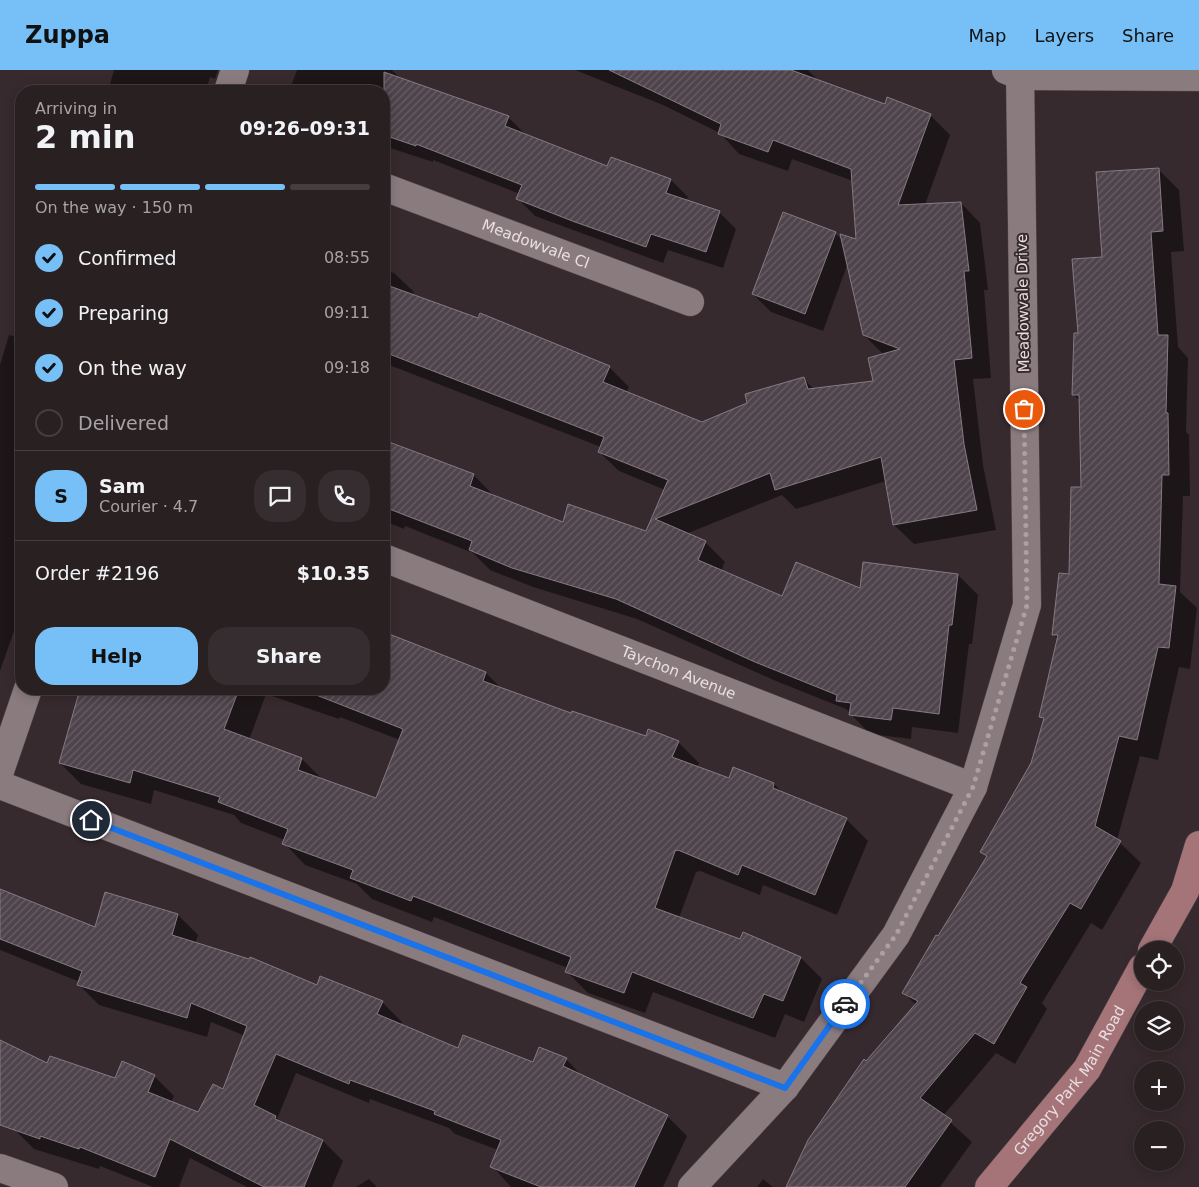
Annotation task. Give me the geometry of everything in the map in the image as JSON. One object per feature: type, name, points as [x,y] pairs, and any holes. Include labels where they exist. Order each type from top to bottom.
[{"type":"street","points":[[230,85],[235,70]]},
{"type":"street","points":[[1016,72],[1199,77]]},
{"type":"street","name":"Meadowvale Drive","points":[[692,1187],[785,1088],[896,935],[973,787],[1027,605],[1016,72]]},
{"type":"street","name":"Meadowvale Cl","points":[[390,188],[690,302]]},
{"type":"street","name":"Taychon Avenue","points":[[390,560],[973,787]]},
{"type":"street","points":[[0,771],[26,695]]},
{"type":"street","points":[[0,784],[785,1088]]},
{"type":"street","points":[[1157,941],[1185,891],[1199,845]]},
{"type":"street","name":"Gregory Park Main Road","points":[[989,1187],[1087,1069],[1134,983]]},
{"type":"street","points":[[0,1168],[54,1187]]},
{"type":"building","points":[[609,70],[791,70],[885,104],[887,97],[931,114],[898,205],[961,202],[969,271],[964,271],[972,358],[954,360],[964,444],[977,510],[893,525],[881,457],[775,490],[770,473],[655,519],[706,541],[698,560],[782,596],[796,562],[860,588],[863,562],[958,574],[952,625],[949,625],[939,714],[893,708],[891,720],[849,715],[851,703],[836,701],[837,695],[755,662],[616,599],[512,568],[469,550],[472,541],[390,509],[390,442],[474,474],[470,486],[563,522],[568,504],[646,531],[668,480],[598,452],[604,437],[390,354],[390,286],[478,318],[480,313],[610,366],[603,382],[702,422],[747,403],[745,394],[804,377],[808,389],[873,381],[868,358],[900,349],[863,335],[840,234],[856,239],[851,169],[773,140],[768,152],[718,134],[721,124]]},
{"type":"building","points":[[384,72],[509,116],[505,126],[607,166],[611,157],[671,179],[666,193],[720,211],[706,252],[651,234],[646,247],[575,222],[516,199],[522,185],[416,144],[416,146],[390,137],[390,85],[384,85]]},
{"type":"building","points":[[1159,168],[1163,231],[1151,232],[1158,335],[1168,335],[1166,413],[1168,413],[1169,475],[1162,475],[1159,584],[1176,586],[1169,648],[1158,647],[1137,740],[1119,736],[1095,826],[1121,841],[1081,909],[1070,903],[1020,983],[1027,987],[994,1044],[975,1033],[920,1098],[952,1120],[905,1187],[786,1187],[808,1140],[864,1059],[866,1061],[918,1001],[902,993],[936,935],[938,936],[987,856],[980,852],[1031,763],[1044,718],[1039,717],[1058,635],[1052,635],[1059,573],[1069,574],[1071,487],[1081,487],[1079,395],[1072,395],[1074,333],[1078,333],[1072,259],[1102,257],[1096,172]]},
{"type":"building","points":[[783,212],[836,232],[805,314],[752,294]]},
{"type":"building","points":[[390,634],[486,672],[483,681],[571,713],[572,711],[646,736],[648,729],[679,741],[672,757],[729,778],[733,767],[774,783],[773,788],[847,818],[815,895],[742,865],[738,875],[678,850],[675,851],[655,908],[740,939],[743,932],[801,957],[783,1001],[764,994],[753,1018],[632,972],[624,993],[565,972],[571,957],[413,896],[411,901],[350,878],[353,870],[282,844],[288,829],[218,802],[220,797],[133,770],[130,783],[59,763],[78,695],[237,695],[224,729],[302,758],[298,770],[376,798],[403,729],[316,695],[390,695]]},
{"type":"building","points":[[0,889],[95,927],[105,892],[178,914],[172,935],[249,959],[250,957],[317,985],[320,976],[383,1001],[377,1014],[458,1048],[463,1035],[533,1062],[539,1047],[567,1058],[563,1066],[668,1115],[634,1187],[541,1187],[490,1167],[501,1140],[434,1114],[435,1111],[350,1080],[349,1084],[276,1054],[254,1105],[276,1116],[275,1119],[323,1140],[304,1187],[264,1187],[170,1139],[155,1177],[80,1147],[79,1149],[40,1136],[40,1139],[0,1125],[0,1040],[47,1063],[50,1056],[115,1078],[122,1061],[155,1075],[148,1092],[198,1112],[213,1084],[223,1089],[247,1026],[191,1003],[187,1018],[77,985],[82,971],[0,939]]},
{"type":"way so far","points":[[845,1004],[896,935],[973,787],[1027,605],[1024,409]]},
{"type":"route","points":[[91,820],[785,1088],[845,1004]]}]
